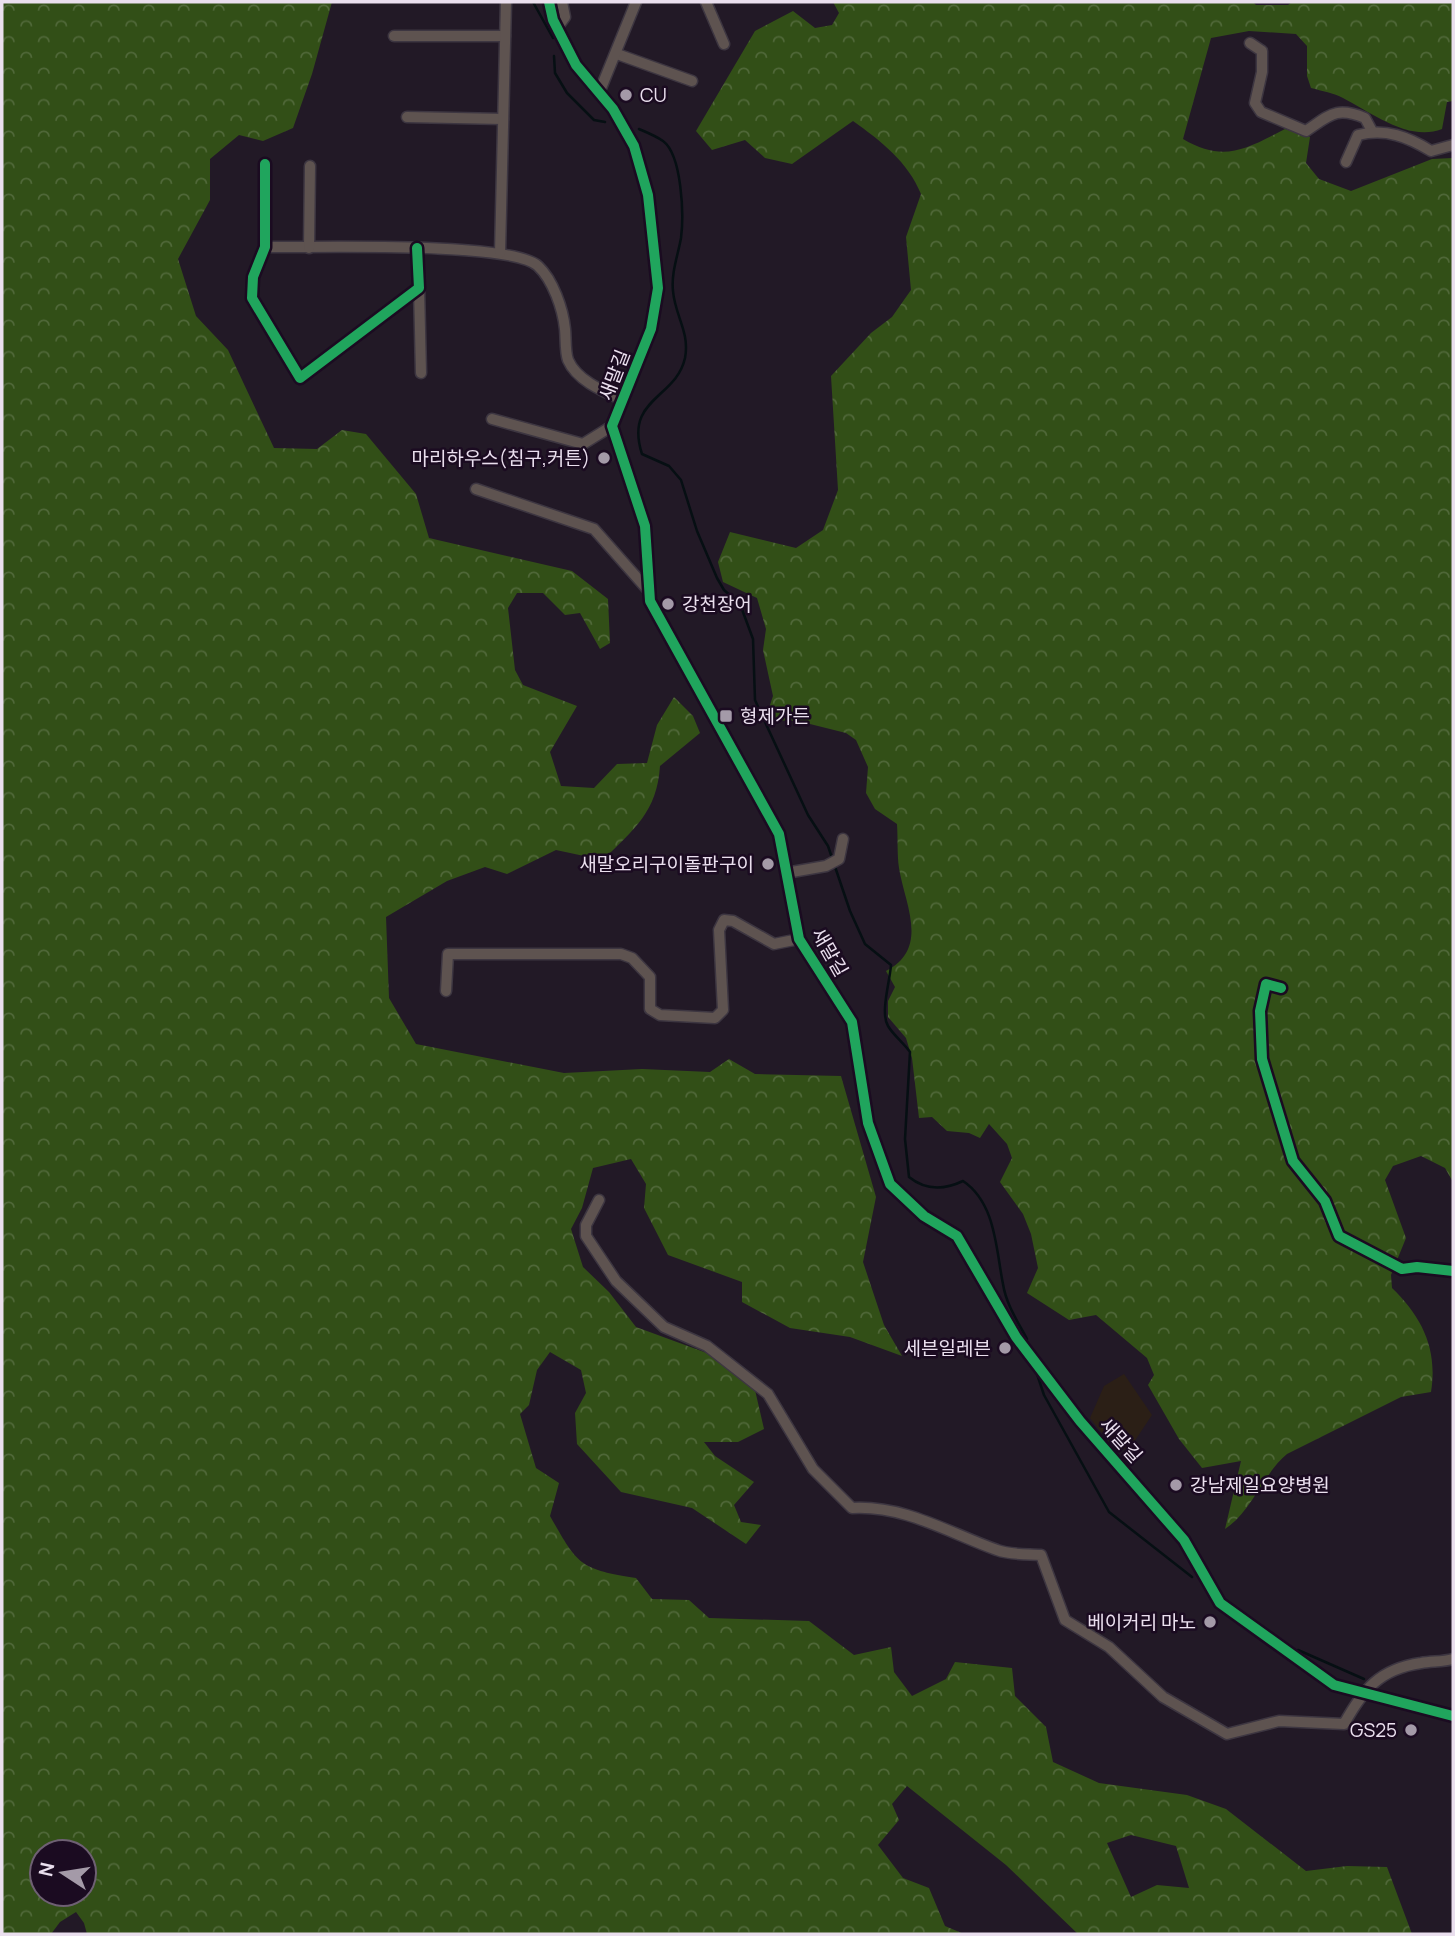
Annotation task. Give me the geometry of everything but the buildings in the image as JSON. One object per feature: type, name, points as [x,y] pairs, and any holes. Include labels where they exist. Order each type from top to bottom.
[{"type":"street","points":[[500,253],[506,2]]},
{"type":"street","name":"새말길","points":[[549,2],[557,28],[576,65],[613,109],[634,146],[648,195],[658,288],[650,329],[612,426],[645,526],[647,590],[650,601],[725,741],[779,834],[799,939],[852,1022],[869,1123],[890,1184],[924,1216],[957,1236],[1016,1337],[1080,1421],[1184,1539],[1220,1603],[1334,1685],[1453,1716]]},
{"type":"street","points":[[557,28],[565,17],[562,2]]},
{"type":"street","points":[[599,93],[636,2]]},
{"type":"street","points":[[706,2],[724,44]]},
{"type":"street","points":[[394,36],[505,36]]},
{"type":"street","points":[[1250,43],[1262,51],[1262,72],[1255,103],[1261,112],[1306,131],[1335,112],[1347,110],[1365,118],[1371,131]]},
{"type":"street","points":[[617,54],[692,81]]},
{"type":"street","points":[[407,117],[503,119]]},
{"type":"street","points":[[1346,162],[1358,135],[1371,131],[1399,134],[1432,151],[1453,145]]},
{"type":"street","points":[[265,164],[265,247],[253,277],[252,298],[300,378],[419,288]]},
{"type":"street","points":[[309,248],[310,166]]},
{"type":"street","points":[[265,247],[417,248],[518,255],[538,265],[555,293],[565,324],[568,361],[594,387],[623,400]]},
{"type":"street","points":[[417,248],[421,373]]},
{"type":"street","points":[[492,418],[583,444],[612,426]]},
{"type":"street","points":[[476,489],[594,529],[647,590]]},
{"type":"street","points":[[786,873],[839,859],[843,839]]},
{"type":"street","points":[[446,991],[448,954],[621,954],[632,958],[650,977],[650,1009],[660,1015],[715,1018],[723,1010],[719,930],[724,920],[733,921],[774,944],[799,939]]},
{"type":"street","points":[[1281,988],[1266,984],[1260,1011],[1262,1059],[1293,1161],[1325,1201],[1339,1236],[1402,1269],[1417,1266],[1453,1271]]},
{"type":"street","points":[[599,1200],[586,1225],[586,1236],[616,1281],[664,1327],[707,1346],[768,1394],[813,1469],[852,1508],[875,1506],[939,1524],[1000,1551],[1041,1555],[1065,1620],[1109,1647],[1163,1697],[1227,1734],[1279,1721],[1345,1724],[1361,1692],[1373,1681],[1420,1663],[1453,1659]]},
{"type":"shaded area","points":[[1124,1374],[1152,1415],[1130,1448],[1115,1450],[1090,1418],[1104,1386]]},
{"type":"green space","points":[[2,2],[332,2],[312,74],[293,128],[263,141],[239,135],[210,159],[210,200],[178,259],[196,316],[228,350],[274,448],[317,449],[342,430],[366,434],[416,494],[429,538],[572,571],[608,599],[610,643],[600,649],[580,613],[565,615],[543,593],[517,593],[508,608],[515,670],[523,685],[577,706],[550,752],[561,786],[594,788],[617,764],[647,763],[657,725],[674,697],[693,716],[700,733],[660,766],[658,782],[649,808],[634,829],[603,860],[556,850],[507,874],[485,867],[447,881],[386,917],[389,998],[416,1044],[564,1073],[642,1069],[710,1072],[729,1059],[755,1074],[841,1076],[876,1197],[863,1262],[884,1325],[902,1356],[850,1337],[790,1328],[742,1302],[742,1282],[668,1255],[644,1208],[646,1184],[631,1159],[593,1168],[582,1208],[571,1229],[583,1267],[609,1292],[636,1327],[715,1356],[755,1390],[764,1429],[738,1442],[704,1442],[715,1456],[754,1482],[734,1505],[741,1522],[761,1525],[746,1544],[692,1508],[621,1492],[577,1444],[575,1413],[586,1393],[581,1370],[550,1352],[537,1370],[529,1405],[520,1414],[536,1468],[559,1483],[550,1516],[567,1545],[582,1562],[602,1571],[636,1578],[652,1599],[689,1600],[709,1618],[809,1621],[854,1655],[891,1647],[894,1672],[912,1696],[946,1679],[955,1662],[1012,1668],[1015,1696],[1046,1727],[1053,1762],[1099,1783],[1187,1795],[1226,1809],[1306,1871],[1347,1866],[1387,1867],[1412,1934],[1078,1934],[1006,1865],[907,1786],[892,1804],[899,1820],[878,1845],[903,1878],[929,1888],[945,1926],[964,1934],[87,1934],[84,1923],[76,1912],[60,1922],[51,1934],[2,1934]],"holes":[[[1131,1835],[1176,1846],[1189,1888],[1157,1885],[1131,1897],[1107,1843]]]},
{"type":"green space","points":[[833,2],[1253,2],[1256,5],[1288,5],[1292,2],[1453,2],[1453,101],[1447,102],[1442,129],[1417,132],[1404,129],[1339,96],[1311,88],[1307,76],[1307,46],[1296,34],[1249,31],[1211,38],[1183,139],[1223,152],[1246,147],[1285,129],[1310,137],[1306,163],[1319,179],[1351,191],[1432,159],[1453,158],[1453,1182],[1445,1168],[1421,1156],[1393,1166],[1385,1180],[1406,1238],[1391,1275],[1392,1288],[1412,1310],[1430,1348],[1433,1376],[1431,1392],[1401,1397],[1287,1454],[1243,1513],[1225,1529],[1241,1461],[1202,1468],[1179,1439],[1148,1385],[1154,1375],[1147,1358],[1096,1315],[1069,1320],[1027,1293],[1038,1268],[1031,1234],[1023,1214],[1000,1182],[1012,1158],[1007,1144],[989,1124],[980,1138],[969,1133],[947,1131],[932,1117],[919,1118],[912,1058],[906,1038],[888,1017],[888,1001],[895,987],[886,971],[899,961],[911,938],[909,911],[899,868],[897,824],[875,809],[866,793],[868,767],[856,740],[846,733],[798,721],[765,720],[773,696],[763,650],[766,629],[757,598],[723,582],[718,562],[730,532],[796,548],[823,530],[838,490],[831,376],[871,333],[892,317],[911,290],[906,237],[921,194],[901,162],[853,121],[792,164],[765,158],[745,140],[712,150],[696,131],[755,31],[793,11],[815,28],[832,25],[839,13]]},
{"type":"waterway","points":[[533,2],[553,38]]},
{"type":"waterway","points":[[554,56],[555,73],[567,93],[594,120],[605,122]]},
{"type":"waterway","points":[[639,129],[663,141],[669,148],[678,172],[682,228],[673,284],[674,300],[686,340],[685,358],[680,372],[653,400],[640,421],[638,435],[642,454],[669,466],[681,480],[697,531],[717,578],[724,590],[740,604],[753,639],[755,700],[808,815],[828,846],[850,911],[865,944],[891,965],[885,1005],[886,1020],[890,1030],[910,1052],[905,1139],[909,1177],[935,1187],[963,1181],[974,1190],[993,1228],[1007,1299],[1027,1339]]},
{"type":"waterway","points":[[1037,1374],[1044,1395],[1109,1512],[1192,1577]]},
{"type":"waterway","points":[[1298,1650],[1364,1679]]},
{"type":"cycle path","points":[[549,2],[553,20],[576,65],[613,109],[634,146],[648,195],[658,288],[651,329],[612,426],[645,526],[650,601],[779,834],[799,939],[852,1022],[868,1123],[890,1184],[924,1216],[957,1236],[1016,1337],[1080,1421],[1184,1540],[1220,1603],[1334,1685],[1453,1716]]},
{"type":"cycle path","points":[[265,164],[265,247],[253,277],[252,298],[300,378],[419,288],[417,248]]},
{"type":"cycle path","points":[[1281,988],[1266,984],[1260,1011],[1262,1059],[1293,1161],[1325,1201],[1339,1236],[1402,1269],[1417,1267],[1453,1271]]},
{"type":"place","name":"CU","points":[[626,95]]},
{"type":"place","name":"마리하우스(침구,커튼)","points":[[604,458]]},
{"type":"place","name":"강천장어","points":[[668,604]]},
{"type":"place","name":"형제가든","points":[[726,716]]},
{"type":"place","name":"새말오리구이돌판구이","points":[[768,864]]},
{"type":"place","name":"세븐일레븐","points":[[1005,1348]]},
{"type":"place","name":"강남제일요양병원","points":[[1176,1485]]},
{"type":"place","name":"베이커리 마노","points":[[1210,1622]]},
{"type":"place","name":"GS25","points":[[1411,1730]]}]
